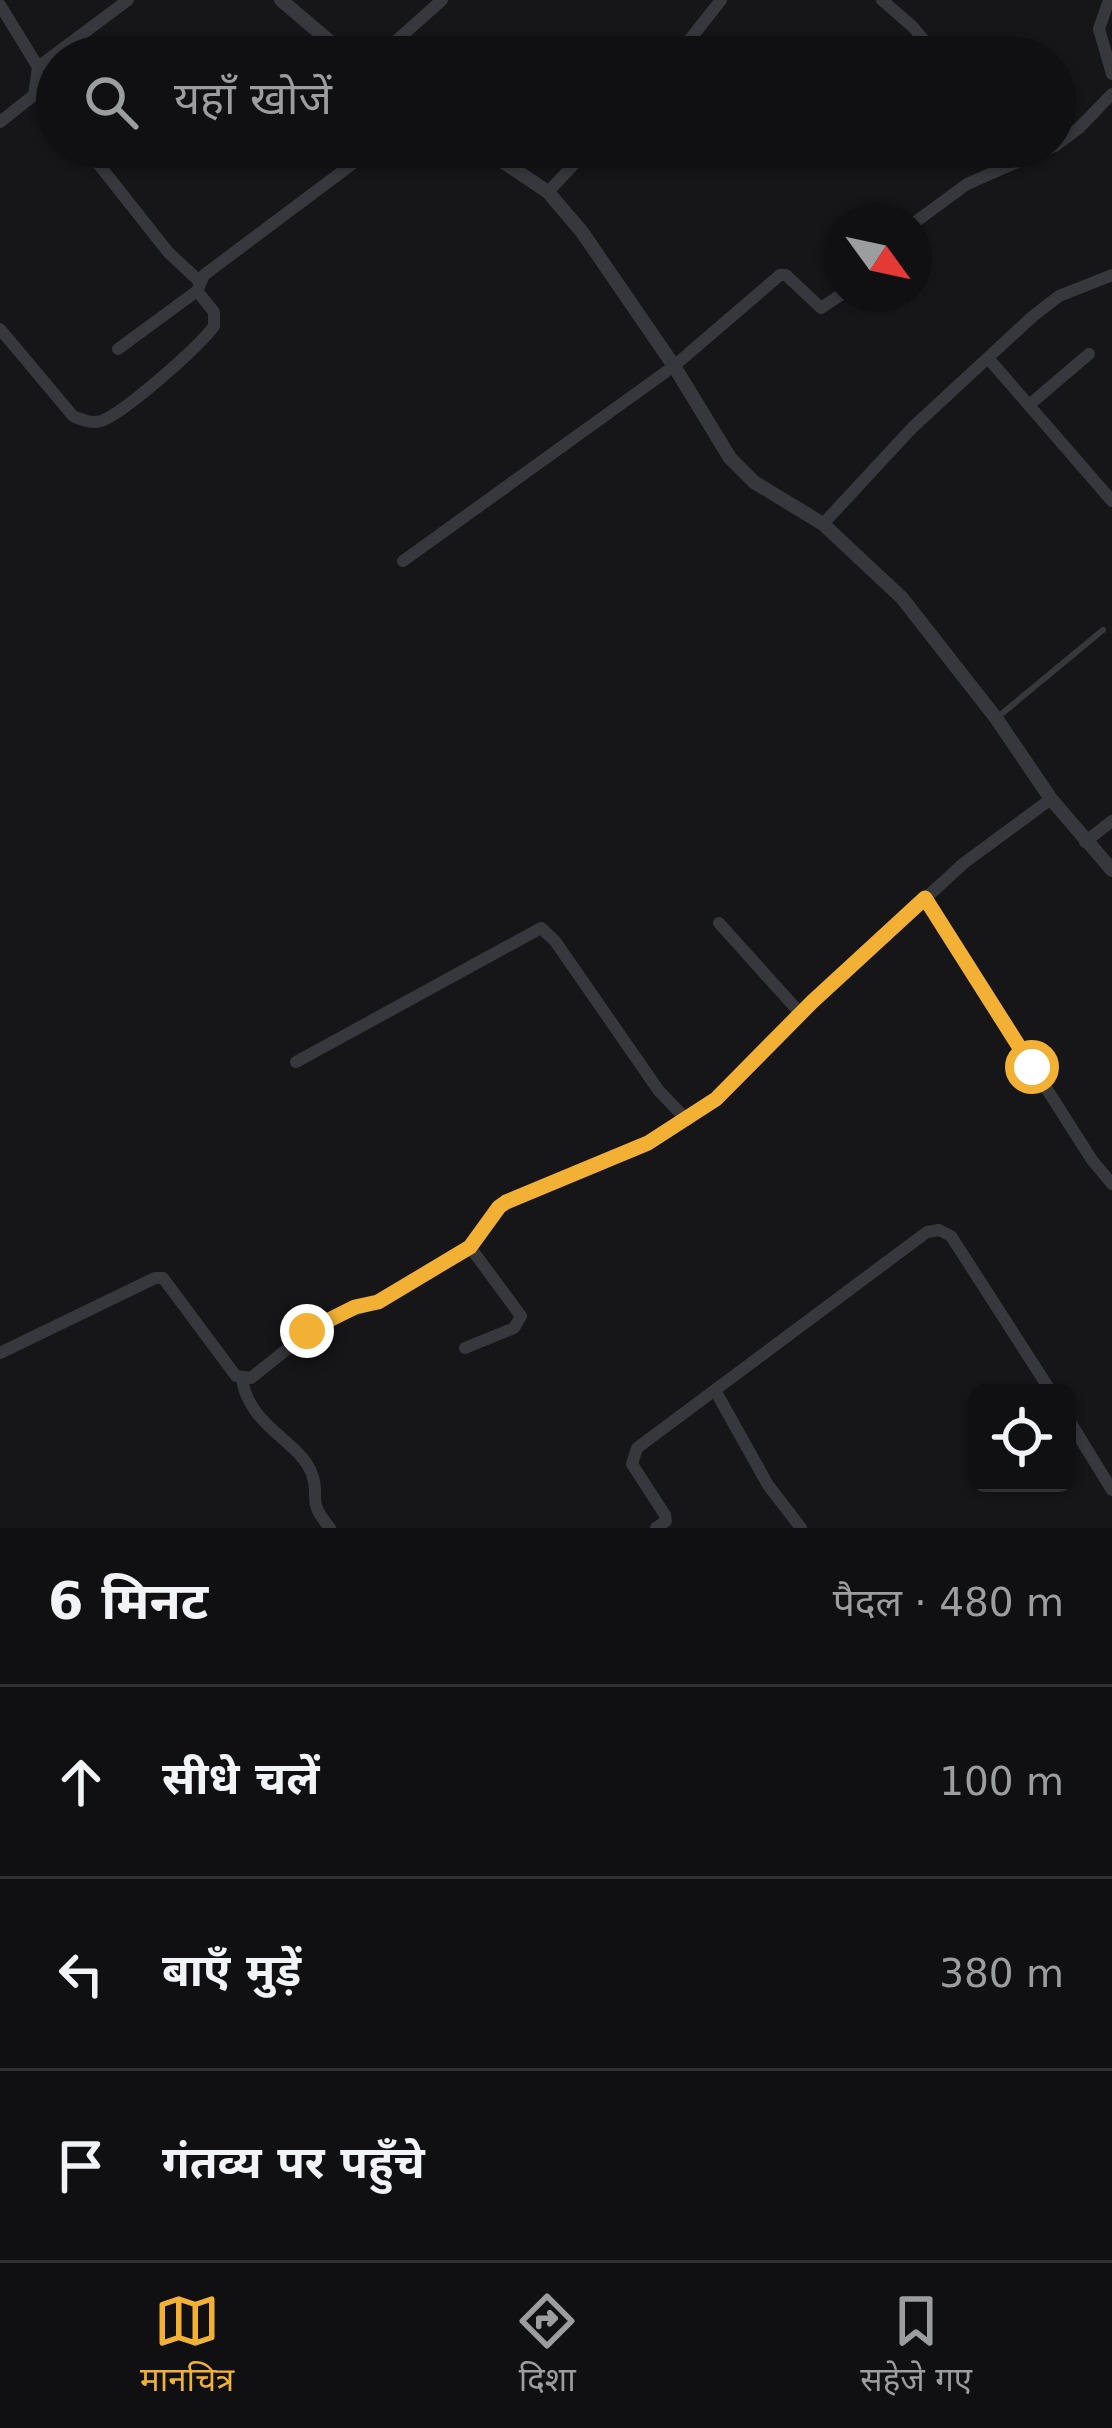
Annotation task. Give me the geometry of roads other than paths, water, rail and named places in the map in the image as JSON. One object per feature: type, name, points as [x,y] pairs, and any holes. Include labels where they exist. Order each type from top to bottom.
[{"type":"street","points":[[83,36],[128,0]]},
{"type":"street","points":[[281,0],[323,36]]},
{"type":"street","points":[[402,36],[442,0]]},
{"type":"street","points":[[698,36],[721,0]]},
{"type":"street","points":[[882,0],[920,36]]},
{"type":"street","points":[[1109,0],[1099,29],[1112,74]]},
{"type":"street","points":[[0,5],[36,68]]},
{"type":"street","points":[[0,122],[29,101],[36,78]]},
{"type":"street","points":[[1076,130],[1112,94]]},
{"type":"street","points":[[0,329],[73,416],[87,422],[103,420],[123,408],[214,326],[214,312],[198,286],[102,168]]},
{"type":"street","points":[[118,349],[348,168]]},
{"type":"street","points":[[512,168],[548,192],[582,232],[730,458],[754,482],[823,524],[902,598],[996,718],[1084,842],[1112,870]]},
{"type":"street","points":[[548,192],[570,168]]},
{"type":"street","points":[[932,210],[967,184],[1003,168]]},
{"type":"street","points":[[403,561],[674,366],[780,275],[824,306]]},
{"type":"street","points":[[823,524],[912,428],[1059,296],[1112,275]]},
{"type":"street","points":[[1029,405],[1089,354]]},
{"type":"street","points":[[988,358],[1112,501]]},
{"type":"street","points":[[242,1379],[251,1378],[322,1321],[378,1302],[470,1247],[506,1202],[648,1143],[687,1120],[716,1099],[964,862],[1051,799]]},
{"type":"street","points":[[1084,842],[1112,821]]},
{"type":"street","points":[[925,898],[1092,1160],[1112,1184]]},
{"type":"street","points":[[719,923],[801,1014]]},
{"type":"street","points":[[296,1062],[541,928],[555,941],[659,1091],[687,1120]]},
{"type":"street","points":[[1092,1160],[1109,1156]]},
{"type":"street","points":[[656,1528],[665,1515],[632,1463],[637,1448],[927,1232],[939,1230],[951,1236],[1046,1384]]},
{"type":"street","points":[[465,1348],[514,1328],[521,1316],[470,1247]]},
{"type":"street","points":[[0,1353],[163,1278],[215,1352],[242,1379],[257,1414],[309,1468],[315,1508],[329,1528]]},
{"type":"street","points":[[716,1392],[768,1485],[800,1528]]},
{"type":"street","points":[[1076,1432],[1112,1490]]},
{"type":"lane","points":[[996,718],[1103,630]]}]
